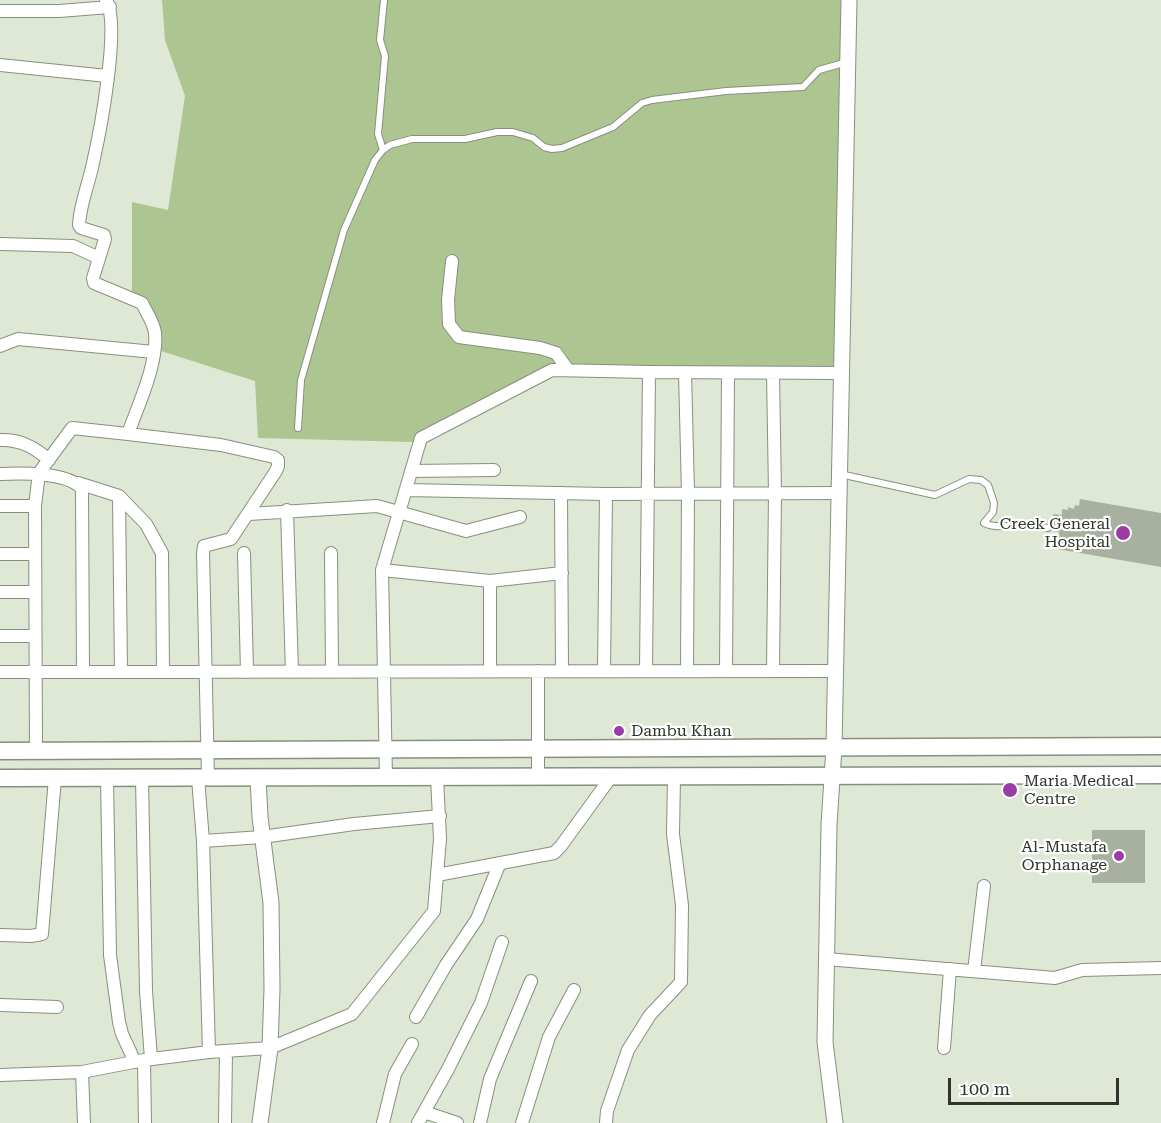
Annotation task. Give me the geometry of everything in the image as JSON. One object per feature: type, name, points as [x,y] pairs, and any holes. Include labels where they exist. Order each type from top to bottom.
[{"type":"main road","points":[[0,751],[1161,746]]},
{"type":"main road","points":[[0,778],[1161,775]]},
{"type":"street","points":[[835,1123],[825,1042],[826,959],[828,825],[834,747],[849,0]]},
{"type":"street","points":[[0,11],[58,11],[108,4],[111,26],[108,76],[93,163],[79,221],[81,228],[104,235],[105,239],[93,278],[94,283],[142,303],[155,331],[151,368],[128,434]]},
{"type":"street","points":[[0,65],[108,76]]},
{"type":"street","points":[[0,244],[73,246],[99,258]]},
{"type":"street","points":[[452,261],[448,300],[449,324],[459,337],[540,348],[556,353],[568,370]]},
{"type":"street","points":[[0,346],[18,339],[154,352]]},
{"type":"street","points":[[386,778],[382,570],[421,438],[552,370],[840,373]]},
{"type":"street","points":[[646,671],[649,372]]},
{"type":"street","points":[[685,372],[688,493],[687,671]]},
{"type":"street","points":[[726,671],[728,373]]},
{"type":"street","points":[[772,373],[775,493],[774,671]]},
{"type":"street","points":[[36,751],[35,506],[39,473],[72,428],[221,445],[274,457],[278,460],[279,466],[231,539],[204,546],[203,553],[208,750],[203,778],[203,841],[209,1052]]},
{"type":"street","points":[[0,440],[11,439],[25,443],[49,460]]},
{"type":"street","points":[[411,471],[494,470]]},
{"type":"street","points":[[0,474],[39,473],[119,496],[146,524],[162,554],[163,672]]},
{"type":"street","points":[[78,483],[82,489],[83,672]]},
{"type":"street","points":[[406,490],[606,494],[839,493]]},
{"type":"street","points":[[561,493],[562,671]]},
{"type":"street","points":[[604,672],[606,494]]},
{"type":"street","points":[[119,496],[121,672]]},
{"type":"street","points":[[0,506],[35,506]]},
{"type":"street","points":[[249,514],[377,506],[466,531],[520,517]]},
{"type":"street","points":[[287,510],[292,672]]},
{"type":"street","points":[[244,553],[247,672]]},
{"type":"street","points":[[331,553],[332,672]]},
{"type":"street","points":[[0,554],[35,554]]},
{"type":"street","points":[[382,570],[490,581],[562,573]]},
{"type":"street","points":[[490,581],[490,672]]},
{"type":"street","points":[[0,592],[35,592]]},
{"type":"street","points":[[0,636],[35,636]]},
{"type":"street","points":[[538,671],[538,777]]},
{"type":"street","points":[[0,672],[835,671]]},
{"type":"street","points":[[0,1075],[82,1072],[143,1060],[270,1048],[352,1014],[434,911],[440,839],[437,777]]},
{"type":"street","points":[[437,875],[554,853],[611,777]]},
{"type":"street","points":[[606,1123],[607,1111],[628,1050],[650,1015],[681,982],[682,905],[673,834],[674,777]]},
{"type":"street","points":[[0,934],[31,936],[42,934],[55,778]]},
{"type":"street","points":[[107,778],[111,955],[119,1022],[122,1034],[143,1060]]},
{"type":"street","points":[[142,778],[146,991],[143,1060],[145,1123]]},
{"type":"street","points":[[258,778],[262,837],[271,903],[272,989],[270,1048],[260,1123]]},
{"type":"street","points":[[203,841],[262,837],[354,824],[440,816]]},
{"type":"street","points":[[416,1017],[446,965],[477,919],[498,865]]},
{"type":"street","points":[[974,971],[984,886]]},
{"type":"street","points":[[457,1123],[421,1118],[481,1003],[502,942]]},
{"type":"street","points":[[826,959],[1054,978],[1082,970],[1161,968]]},
{"type":"street","points":[[944,1048],[950,969]]},
{"type":"street","points":[[480,1123],[490,1079],[531,981]]},
{"type":"street","points":[[522,1123],[549,1037],[574,990]]},
{"type":"street","points":[[0,1005],[57,1007]]},
{"type":"street","points":[[383,1123],[395,1074],[412,1044]]},
{"type":"street","points":[[225,1123],[226,1052]]},
{"type":"street","points":[[82,1072],[84,1123]]},
{"type":"lane","points":[[383,150],[378,134],[385,56],[380,40],[384,0]]},
{"type":"lane","points":[[298,429],[301,380],[344,230],[375,160],[390,145],[412,139],[465,139],[497,132],[513,132],[533,138],[544,147],[562,148],[613,127],[642,103],[676,96],[802,87],[819,70],[848,62]]},
{"type":"lane","points":[[839,473],[935,495],[969,479],[981,480],[988,485],[994,503],[993,512],[984,524],[988,526],[1024,524],[1048,528]]},
{"type":"green space","points":[[162,0],[847,0],[841,367],[552,365],[412,442],[258,438],[255,381],[158,350],[159,335],[132,299],[132,202],[168,210],[185,96],[165,40]]},
{"type":"building","points":[[1080,499],[1161,513],[1161,567],[1057,549],[1059,532],[1052,531],[1053,514],[1062,515],[1062,509],[1068,510],[1068,507],[1074,509],[1075,505],[1079,506]]},
{"type":"building","name":"Al-Mustafa Orphanage","points":[[1092,830],[1145,830],[1145,883],[1092,883]]},
{"type":"place","name":"Creek General Hospital","points":[[1123,533]]},
{"type":"place","name":"Dambu Khan","points":[[619,731]]},
{"type":"place","name":"Maria Medical Centre","points":[[1010,790]]},
{"type":"place","name":"Al-Mustafa Orphanage","points":[[1119,856]]}]
